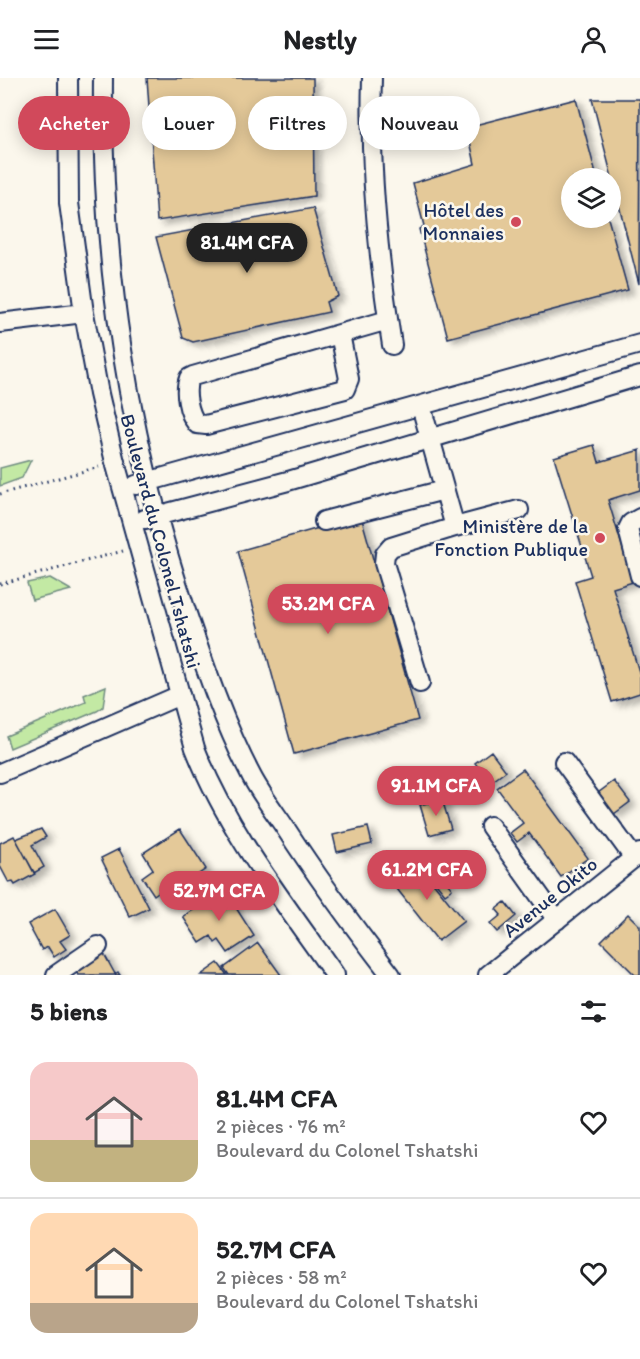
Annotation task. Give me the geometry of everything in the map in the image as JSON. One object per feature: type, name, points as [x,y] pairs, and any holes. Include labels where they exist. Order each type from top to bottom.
[{"type":"street","name":"Boulevard du Colonel Tshatshi","points":[[68,78],[69,203],[84,313],[115,462],[195,748],[209,784],[234,830],[335,975]]},
{"type":"street","name":"Boulevard du Colonel Tshatshi","points":[[103,78],[104,208],[115,312],[129,398],[157,516],[211,687],[252,778],[327,892],[391,975]]},
{"type":"street","points":[[372,78],[370,136],[392,345]]},
{"type":"street","points":[[0,323],[84,313]]},
{"type":"street","points":[[340,334],[349,379],[345,389],[206,425],[197,424],[191,417],[186,386],[189,378],[388,320]]},
{"type":"street","points":[[122,489],[640,344]]},
{"type":"street","points":[[132,522],[429,440],[640,376]]},
{"type":"street","points":[[421,406],[455,527]]},
{"type":"street","points":[[324,521],[444,490]]},
{"type":"street","points":[[420,683],[384,563],[385,554],[391,547],[519,510]]},
{"type":"street","points":[[640,518],[631,523],[628,530],[640,576]]},
{"type":"street","points":[[0,773],[180,695]]},
{"type":"street","points":[[564,762],[637,856]]},
{"type":"street","points":[[490,826],[557,920]]},
{"type":"street","name":"Avenue Okito","points":[[488,975],[637,856]]},
{"type":"street","points":[[56,975],[98,946]]},
{"type":"path","points":[[0,494],[115,462]]},
{"type":"path","points":[[0,584],[139,547]]},
{"type":"green space","points":[[31,460],[22,478],[0,486],[0,468]]},
{"type":"green space","points":[[50,578],[71,590],[32,600],[27,583]]},
{"type":"green space","points":[[106,686],[103,707],[97,711],[10,748],[6,736],[86,702],[84,695]]},
{"type":"building","points":[[147,78],[313,78],[313,96],[248,96],[248,150],[314,150],[314,196],[157,221],[152,150],[236,150],[236,96],[148,96]]},
{"type":"building","points":[[147,78],[313,78],[313,96],[248,96],[248,150],[314,150],[314,196],[157,221],[152,150],[236,150],[236,96],[148,96]]},
{"type":"building","name":"Hôtel des Monnaies","points":[[576,99],[594,168],[561,168],[561,228],[611,228],[628,290],[448,338],[419,229],[424,226],[413,183],[475,164],[472,150],[480,150],[480,124]]},
{"type":"building","points":[[592,99],[640,99],[639,284],[621,213],[621,168],[610,168]]},
{"type":"building","points":[[313,208],[338,296],[326,302],[329,312],[193,342],[183,338],[156,237]]},
{"type":"building","points":[[313,208],[338,296],[326,302],[329,312],[193,342],[183,338],[156,237]]},
{"type":"building","name":"Ministère de la Fonction Publique","points":[[594,445],[599,462],[640,450],[640,490],[608,500],[633,582],[613,588],[640,675],[640,693],[612,702],[575,581],[591,576],[554,457]]},
{"type":"building","points":[[361,516],[418,720],[294,754],[238,551]]},
{"type":"building","points":[[491,751],[506,771],[490,783],[475,763]]},
{"type":"building","points":[[523,769],[588,858],[561,877],[529,833],[517,842],[510,833],[523,823],[497,788]]},
{"type":"building","points":[[614,781],[630,802],[614,814],[598,793]]},
{"type":"building","points":[[442,799],[451,829],[429,835],[420,805]]},
{"type":"building","points":[[368,827],[372,844],[337,852],[333,835]]},
{"type":"building","points":[[41,829],[46,837],[32,845],[44,867],[34,873],[16,839]]},
{"type":"building","points":[[180,829],[206,869],[169,894],[165,887],[154,895],[142,877],[153,869],[143,853]]},
{"type":"building","points":[[14,836],[35,874],[15,885],[13,882],[9,883],[0,866],[0,843]]},
{"type":"building","points":[[119,849],[149,908],[130,917],[101,858]]},
{"type":"building","points":[[415,860],[464,921],[438,941],[390,880]]},
{"type":"building","points":[[440,874],[452,889],[445,894],[433,879]]},
{"type":"building","points":[[224,889],[254,936],[228,953],[219,940],[215,943],[211,936],[200,943],[183,917]]},
{"type":"building","points":[[505,902],[516,916],[497,932],[490,924],[501,915],[496,909]]},
{"type":"building","points":[[55,909],[70,935],[60,941],[66,949],[54,957],[48,947],[42,950],[28,924]]},
{"type":"building","points":[[628,914],[640,926],[640,975],[635,975],[601,941]]},
{"type":"building","points":[[258,943],[281,975],[229,975],[224,968]]},
{"type":"building","points":[[103,952],[115,974],[118,972],[120,975],[78,975],[75,969]]},
{"type":"building","points":[[218,963],[227,975],[201,975]]},
{"type":"place","name":"Hôtel des Monnaies","points":[[516,222]]},
{"type":"place","name":"Ministère de la Fonction Publique","points":[[600,538]]}]
